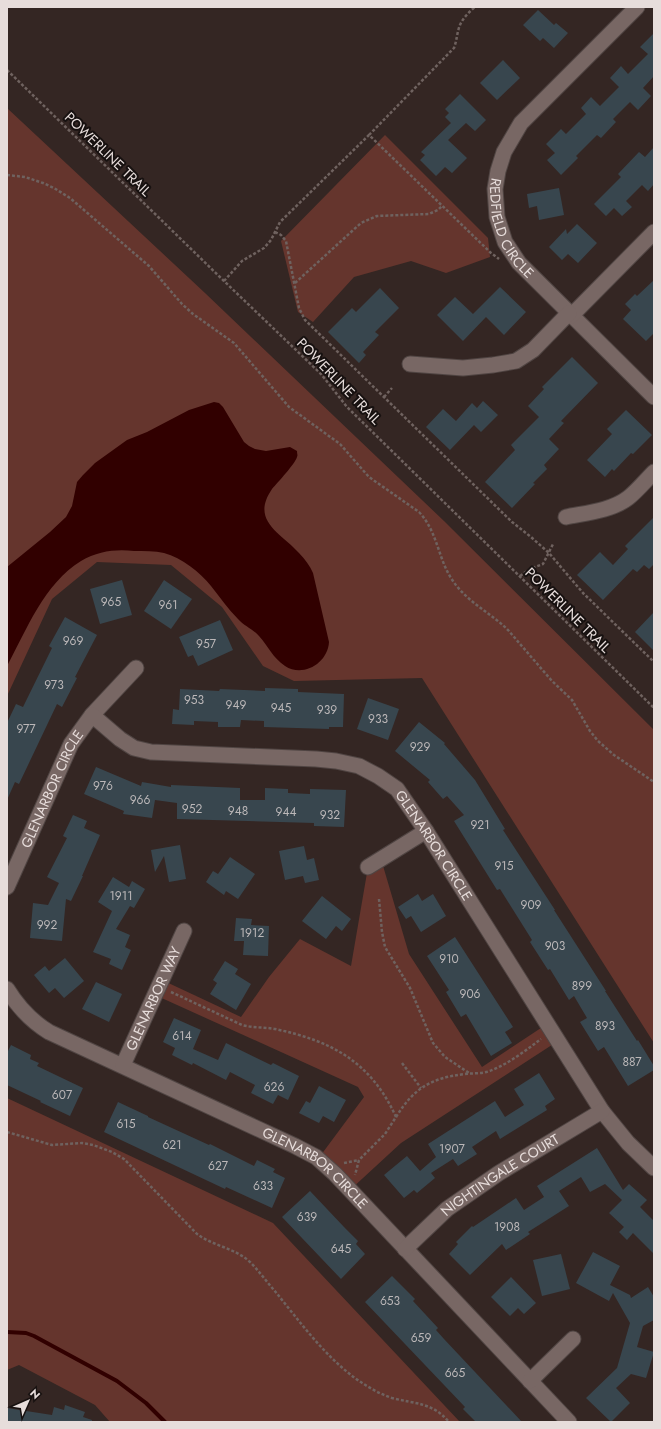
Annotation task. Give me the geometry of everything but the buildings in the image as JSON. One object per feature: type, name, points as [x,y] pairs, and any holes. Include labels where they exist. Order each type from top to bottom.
[{"type":"street","name":"REDFIELD CIRCLE","points":[[637,7],[521,123],[504,152],[498,171],[495,189],[497,217],[505,242],[519,263],[654,397]]},
{"type":"street","points":[[410,364],[463,368],[516,361],[533,350],[654,232]]},
{"type":"street","points":[[566,517],[600,510],[617,504],[628,498],[654,472]]},
{"type":"street","name":"GLENARBOR CIRCLE","points":[[7,887],[71,744],[92,715],[136,668]]},
{"type":"street","name":"GLENARBOR CIRCLE","points":[[92,715],[120,740],[134,748],[151,752],[336,761],[359,766],[378,776],[397,789],[426,831],[602,1110],[628,1143],[654,1168]]},
{"type":"street","points":[[368,867],[426,831]]},
{"type":"street","name":"GLENARBOR WAY","points":[[123,1065],[184,931]]},
{"type":"street","name":"GLENARBOR CIRCLE","points":[[7,989],[14,1001],[27,1016],[38,1026],[49,1032],[123,1065],[316,1157],[335,1174],[569,1422]]},
{"type":"street","name":"NIGHTINGALE COURT","points":[[405,1249],[447,1209],[499,1173],[602,1110]]},
{"type":"street","points":[[530,1381],[573,1339]]},
{"type":"path","points":[[224,281],[242,261],[264,248],[271,240],[280,222],[369,135],[454,48],[463,20],[475,7]]},
{"type":"path","name":"POWERLINE TRAIL","points":[[7,70],[322,374],[347,407],[654,708]]},
{"type":"path","points":[[369,135],[496,257],[506,262],[519,263]]},
{"type":"path","points":[[7,175],[25,177],[43,183],[70,198],[149,266],[193,314],[234,343],[289,407],[340,444],[369,477],[419,512],[432,530],[449,575],[456,585],[472,601],[504,626],[552,681],[569,696],[590,731],[598,741],[619,759],[654,782]]},
{"type":"path","points":[[294,284],[361,224],[377,216],[429,214],[438,210],[442,206]]},
{"type":"path","points":[[275,232],[281,235],[286,241],[299,308],[306,320],[512,522],[549,553],[583,593],[654,662]]},
{"type":"path","points":[[384,397],[392,388]]},
{"type":"path","points":[[520,576],[530,569],[542,564],[553,544]]},
{"type":"path","points":[[380,899],[384,947],[410,988],[433,1043],[445,1058],[469,1073]]},
{"type":"path","points":[[169,991],[242,1025],[249,1027],[273,1028],[302,1035],[325,1043],[342,1052],[362,1069],[380,1089],[396,1118]]},
{"type":"path","points":[[355,1176],[359,1160],[386,1134],[409,1098],[430,1082],[447,1076],[486,1072],[500,1067],[542,1038]]},
{"type":"path","points":[[402,1063],[422,1088]]},
{"type":"path","points":[[7,1132],[52,1145],[78,1143],[93,1145],[121,1156],[197,1234],[206,1240],[236,1252],[249,1262],[307,1330],[330,1355],[356,1379],[387,1396],[431,1407],[441,1413],[449,1422]]},
{"type":"path","points":[[342,1163],[359,1160]]},
{"type":"shaded area","points":[[7,108],[205,293],[444,521],[654,730],[654,1043],[422,678],[294,681],[263,666],[222,607],[171,565],[97,562],[52,599],[7,696]]},
{"type":"shaded area","points":[[385,135],[488,238],[490,257],[446,273],[411,261],[354,277],[313,322],[298,312],[281,241]]},
{"type":"shaded area","points":[[214,402],[219,403],[223,407],[244,442],[249,446],[266,451],[290,447],[297,451],[296,460],[272,489],[266,500],[264,510],[270,526],[301,555],[313,573],[329,642],[328,650],[324,656],[319,662],[307,669],[299,670],[285,666],[274,656],[257,634],[243,624],[234,615],[207,581],[190,566],[171,555],[164,553],[121,550],[100,553],[81,561],[57,582],[29,623],[7,666],[7,567],[66,517],[72,506],[77,482],[95,463],[127,440],[147,432],[189,410]]},
{"type":"shaded area","points":[[381,859],[409,954],[482,1067],[547,1024],[558,1041],[401,1143],[350,1190],[318,1159],[364,1097],[358,1087],[155,995],[162,980],[241,1017],[269,977],[300,939],[351,966],[368,867]]},
{"type":"shaded area","points":[[7,1098],[273,1223],[460,1422],[110,1422],[95,1405],[19,1365],[7,1370]]},
{"type":"waterway","points":[[7,1332],[26,1333],[34,1336],[117,1381],[146,1403],[165,1422]]}]
